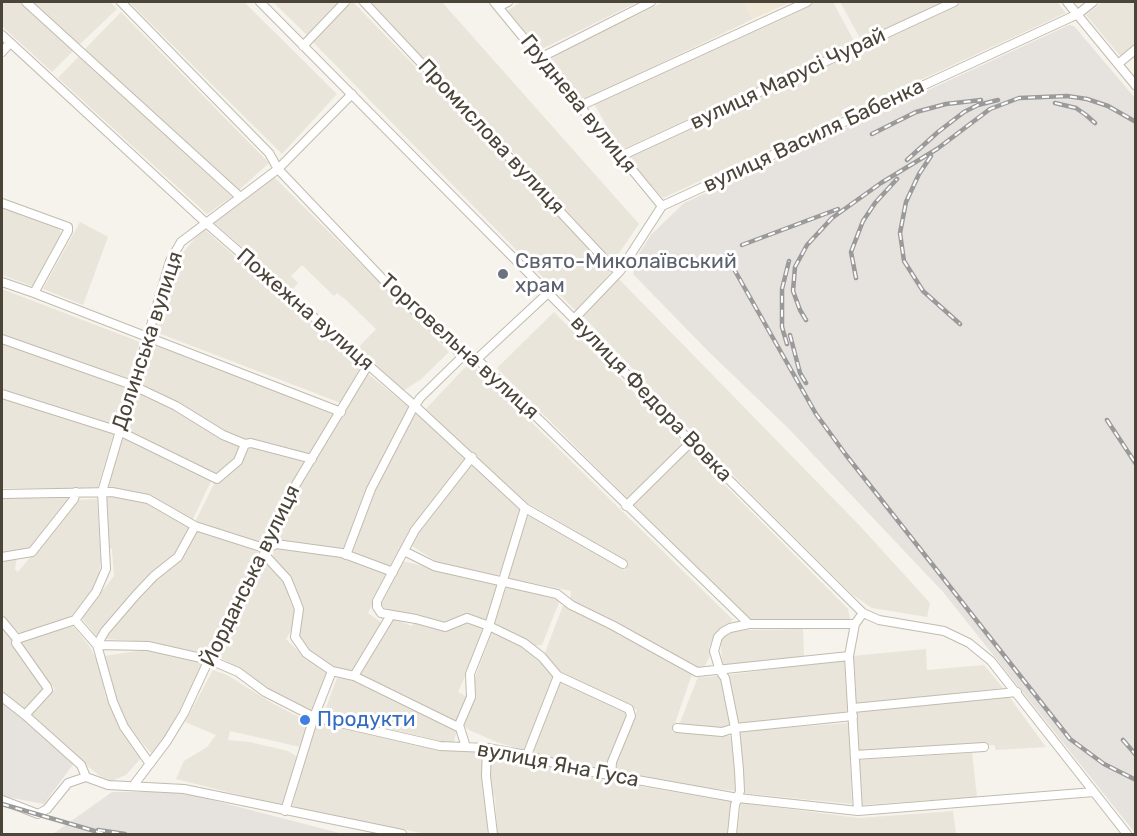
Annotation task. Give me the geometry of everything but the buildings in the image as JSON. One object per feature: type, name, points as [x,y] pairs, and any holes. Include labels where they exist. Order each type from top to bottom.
[{"type":"street","points":[[26,2],[239,196]]},
{"type":"street","name":"Торговельна вулиця","points":[[121,2],[270,153],[278,169],[397,294],[463,356],[477,358],[749,624]]},
{"type":"street","name":"вулиця Федора Вовка","points":[[260,2],[574,319],[691,442],[863,613],[879,620],[944,632],[969,643],[991,661],[1017,692]]},
{"type":"street","points":[[303,46],[345,2]]},
{"type":"street","name":"Промислова вулиця","points":[[364,2],[603,257],[620,271]]},
{"type":"street","points":[[496,4],[508,2]]},
{"type":"street","points":[[540,58],[651,2]]},
{"type":"street","points":[[580,106],[807,2]]},
{"type":"street","name":"вулиця Марусі Чурай","points":[[621,156],[954,2]]},
{"type":"street","points":[[1067,2],[1136,86]]},
{"type":"street","name":"вулиця Василя Бабенка","points":[[662,206],[1078,14],[1093,2]]},
{"type":"street","name":"Груднева вулиця","points":[[496,4],[662,206]]},
{"type":"street","name":"Пожежна вулиця","points":[[2,35],[204,222],[415,406],[525,508],[623,564]]},
{"type":"street","points":[[2,52],[10,43]]},
{"type":"street","points":[[1118,64],[1136,49]]},
{"type":"street","name":"Долинська вулиця","points":[[75,620],[96,592],[106,569],[102,492],[170,261],[181,242],[204,222],[278,169],[352,94]]},
{"type":"street","points":[[2,202],[68,227],[34,293]]},
{"type":"street","points":[[574,319],[620,271],[662,206]]},
{"type":"street","points":[[2,282],[341,412]]},
{"type":"street","points":[[477,358],[548,293]]},
{"type":"street","points":[[2,339],[132,384],[176,406],[223,435],[245,444],[251,443],[312,459]]},
{"type":"street","points":[[346,555],[371,489],[415,406],[420,398],[463,356]]},
{"type":"street","name":"Йорданська вулиця","points":[[133,786],[167,741],[184,713],[225,625],[265,552],[296,486],[368,366]]},
{"type":"street","points":[[2,394],[119,431],[218,480],[238,461],[245,444]]},
{"type":"street","points":[[626,506],[691,442]]},
{"type":"street","points":[[472,457],[415,530],[376,604],[381,613],[445,627],[467,618],[489,626],[524,643],[542,657],[558,676],[630,711],[631,718],[612,762],[610,777]]},
{"type":"street","points":[[2,557],[32,552],[74,499],[76,492]]},
{"type":"street","points":[[2,494],[112,492],[148,499],[195,526],[265,552],[287,579],[294,596],[298,609],[295,637],[306,653],[332,671],[354,675],[460,728]]},
{"type":"street","points":[[466,747],[460,722],[471,697],[470,674],[489,626],[525,508]]},
{"type":"street","points":[[97,645],[105,631],[136,595],[154,576],[178,558],[195,526]]},
{"type":"street","points":[[265,552],[276,544],[346,555],[393,572]]},
{"type":"street","points":[[404,551],[434,566],[557,594],[571,605],[697,672],[849,656]]},
{"type":"street","points":[[858,811],[849,656],[855,624],[863,613]]},
{"type":"street","points":[[354,675],[390,615]]},
{"type":"street","points":[[17,639],[75,620],[97,645],[113,702],[124,727],[150,764]]},
{"type":"street","points":[[2,621],[17,639],[16,643],[48,690],[25,715]]},
{"type":"street","points":[[732,834],[740,791],[735,728],[726,678],[720,671],[714,651],[718,637],[730,628],[749,624],[855,624]]},
{"type":"street","name":"вулиця Яна Гуса","points":[[97,645],[148,646],[210,660],[238,672],[265,692],[314,717],[440,746],[487,748],[527,755],[610,777],[738,798],[858,811],[1094,792]]},
{"type":"street","points":[[285,811],[314,717],[332,671]]},
{"type":"street","points":[[527,755],[558,676]]},
{"type":"street","points":[[677,728],[722,732],[735,728],[1017,692],[1127,834]]},
{"type":"street","points":[[2,697],[81,765],[86,777]]},
{"type":"street","points":[[855,755],[984,747]]},
{"type":"street","points":[[487,748],[486,776],[493,834]]},
{"type":"street","points":[[2,800],[38,814],[47,809],[68,783],[86,777],[108,785],[184,789],[402,834]]},
{"type":"shaded area","points":[[2,2],[19,2],[74,50],[52,72],[2,26]]},
{"type":"shaded area","points":[[30,2],[110,2],[117,9],[78,46]]},
{"type":"shaded area","points":[[133,2],[244,2],[337,94],[282,154],[131,4]]},
{"type":"shaded area","points":[[273,2],[342,2],[308,36]]},
{"type":"shaded area","points":[[351,2],[612,271],[576,311],[312,41]]},
{"type":"shaded area","points":[[368,2],[442,2],[639,224],[613,262],[510,149]]},
{"type":"shaded area","points":[[521,2],[638,2],[540,50],[507,11]]},
{"type":"shaded area","points":[[664,2],[744,2],[753,19],[582,101],[548,60],[623,19],[624,21]]},
{"type":"shaded area","points":[[744,2],[791,2],[753,19]]},
{"type":"shaded area","points":[[815,2],[833,2],[855,43],[621,150],[594,104]]},
{"type":"shaded area","points":[[840,2],[944,2],[861,40]]},
{"type":"shaded area","points":[[962,2],[1057,2],[1066,13],[663,198],[627,157],[864,49]]},
{"type":"shaded area","points":[[1102,2],[1135,2],[1135,45],[1121,57],[1086,15]]},
{"type":"shaded area","points":[[121,12],[269,163],[238,191],[84,50]]},
{"type":"shaded area","points":[[1069,25],[1074,26],[1135,98],[1135,833],[943,592],[788,428],[633,274],[638,255],[651,235],[684,203]]},
{"type":"shaded area","points":[[80,55],[232,197],[207,214],[58,78]]},
{"type":"shaded area","points":[[273,176],[449,352],[420,380],[403,391],[358,348],[376,329],[345,299],[337,293],[334,296],[302,265],[291,276],[298,283],[292,290],[213,222]]},
{"type":"shaded area","points":[[2,207],[59,228],[61,234],[32,286],[2,275]]},
{"type":"shaded area","points":[[80,222],[108,237],[83,305],[43,289]]},
{"type":"shaded area","points":[[203,228],[360,368],[341,403],[153,331],[178,259]]},
{"type":"shaded area","points":[[618,278],[860,526],[930,603],[927,617],[872,608],[853,595],[752,495],[583,316]]},
{"type":"shaded area","points":[[2,289],[140,342],[128,378],[2,336]]},
{"type":"shaded area","points":[[554,312],[685,444],[628,499],[497,368]]},
{"type":"shaded area","points":[[152,343],[334,415],[310,457],[227,433],[138,384]]},
{"type":"shaded area","points":[[2,344],[124,385],[126,388],[116,426],[2,390]]},
{"type":"shaded area","points":[[470,362],[733,620],[714,635],[709,647],[710,656],[704,667],[698,670],[570,602],[571,591],[508,578],[526,519],[530,515],[625,570],[629,563],[526,502],[424,411]]},
{"type":"shaded area","points":[[367,373],[410,408],[344,551],[274,541],[291,502]]},
{"type":"shaded area","points":[[136,390],[241,447],[237,458],[219,476],[122,431]]},
{"type":"shaded area","points":[[2,398],[114,433],[97,489],[2,488]]},
{"type":"shaded area","points":[[416,413],[467,459],[392,569],[350,554],[375,491],[400,439]]},
{"type":"shaded area","points":[[121,435],[212,479],[192,521],[149,496],[108,486],[106,480]]},
{"type":"shaded area","points":[[250,445],[307,460],[265,544],[195,522],[215,482],[240,463]]},
{"type":"shaded area","points":[[689,449],[848,609],[850,619],[802,622],[750,619],[633,504]]},
{"type":"shaded area","points":[[471,461],[521,510],[501,572],[496,576],[437,562],[409,544]]},
{"type":"shaded area","points":[[107,495],[148,502],[191,528],[175,555],[143,582],[96,636],[81,617],[114,576],[112,549],[106,547]]},
{"type":"shaded area","points":[[71,497],[32,549],[2,555],[2,498]]},
{"type":"shaded area","points":[[97,499],[101,559],[98,580],[81,606],[67,620],[21,634],[2,616],[2,560],[17,557],[15,569],[18,572],[77,500]]},
{"type":"shaded area","points":[[195,529],[259,552],[207,654],[149,642],[106,639],[147,588],[179,560]]},
{"type":"shaded area","points":[[275,546],[348,557],[388,574],[368,613],[382,623],[353,670],[341,671],[331,667],[309,651],[298,635],[302,611],[272,560]]},
{"type":"shaded area","points":[[402,561],[499,584],[487,623],[463,614],[458,620],[443,624],[395,614],[379,604]]},
{"type":"shaded area","points":[[265,562],[269,563],[288,585],[297,611],[295,624],[286,639],[303,656],[329,671],[312,712],[268,689],[250,675],[216,655],[229,624]]},
{"type":"shaded area","points":[[507,586],[560,600],[542,645],[535,646],[493,626]]},
{"type":"shaded area","points":[[564,603],[692,674],[672,732],[731,737],[737,770],[737,791],[696,787],[614,770],[615,762],[637,710],[559,671],[544,655]]},
{"type":"shaded area","points":[[394,619],[412,626],[415,621],[443,629],[465,621],[486,629],[458,692],[468,697],[455,724],[360,674]]},
{"type":"shaded area","points":[[2,626],[44,689],[25,710],[2,692]]},
{"type":"shaded area","points":[[73,626],[90,647],[103,674],[104,691],[117,721],[141,758],[126,775],[111,781],[100,776],[73,755],[31,715],[55,689],[19,641]]},
{"type":"shaded area","points":[[803,629],[804,656],[723,668],[720,638],[724,633],[747,630]]},
{"type":"shaded area","points":[[492,632],[521,646],[541,661],[552,673],[554,679],[525,750],[499,743],[463,725],[472,686]]},
{"type":"shaded area","points":[[150,649],[204,663],[167,734],[152,754],[129,728],[116,701],[104,656]]},
{"type":"shaded area","points":[[926,649],[927,670],[984,665],[1003,688],[855,703],[852,656]]},
{"type":"shaded area","points":[[845,659],[849,714],[741,724],[736,720],[729,675]]},
{"type":"shaded area","points":[[213,670],[227,675],[295,715],[310,719],[300,747],[230,731],[228,740],[250,742],[288,751],[298,757],[283,806],[176,779],[184,761],[207,747],[216,735],[185,722]]},
{"type":"shaded area","points":[[342,675],[457,731],[453,744],[324,713],[337,678]]},
{"type":"shaded area","points":[[720,676],[731,726],[722,730],[679,725],[698,677]]},
{"type":"shaded area","points":[[559,680],[627,711],[630,715],[608,772],[583,768],[543,756],[532,750]]},
{"type":"shaded area","points":[[1008,695],[1046,747],[996,750],[994,745],[957,745],[859,752],[856,710]]},
{"type":"shaded area","points":[[2,700],[74,763],[44,804],[2,796]]},
{"type":"shaded area","points":[[316,721],[440,750],[482,753],[488,834],[427,834],[292,808]]},
{"type":"shaded area","points":[[849,723],[852,804],[742,793],[739,731]]},
{"type":"shaded area","points":[[972,753],[977,797],[860,805],[858,760]]},
{"type":"shaded area","points":[[490,754],[527,758],[609,781],[733,802],[729,834],[497,834],[495,798],[489,783]]},
{"type":"shaded area","points":[[112,792],[181,792],[343,834],[53,834]]},
{"type":"shaded area","points":[[741,803],[859,818],[953,811],[956,834],[737,834]]},
{"type":"railway","points":[[806,320],[793,291],[795,267],[807,245],[832,218],[881,183],[937,149],[990,109],[1019,98],[1067,96],[1087,99],[1108,106],[1136,122]]},
{"type":"railway","points":[[872,134],[916,112],[946,104],[981,100]]},
{"type":"railway","points":[[907,160],[964,112],[978,105],[998,100]]},
{"type":"railway","points":[[1055,103],[1076,108],[1095,123]]},
{"type":"railway","points":[[931,156],[919,174],[906,202],[900,233],[904,261],[923,291],[960,324]]},
{"type":"railway","points":[[856,278],[851,252],[863,221],[875,203],[897,179]]},
{"type":"railway","points":[[742,245],[838,209]]},
{"type":"railway","points":[[726,255],[816,414],[846,455],[1070,739],[1104,764],[1136,780]]},
{"type":"railway","points":[[787,344],[782,327],[782,289],[789,261]]},
{"type":"railway","points":[[790,335],[800,373],[806,383]]},
{"type":"railway","points":[[1107,420],[1136,464]]},
{"type":"railway","points":[[1123,740],[1136,755]]},
{"type":"railway","points":[[2,804],[105,834]]},
{"type":"railway","points":[[98,830],[125,834]]},
{"type":"place","name":"Свято-Миколаївський храм","points":[[503,274]]},
{"type":"place","name":"Продукти","points":[[305,720]]}]
